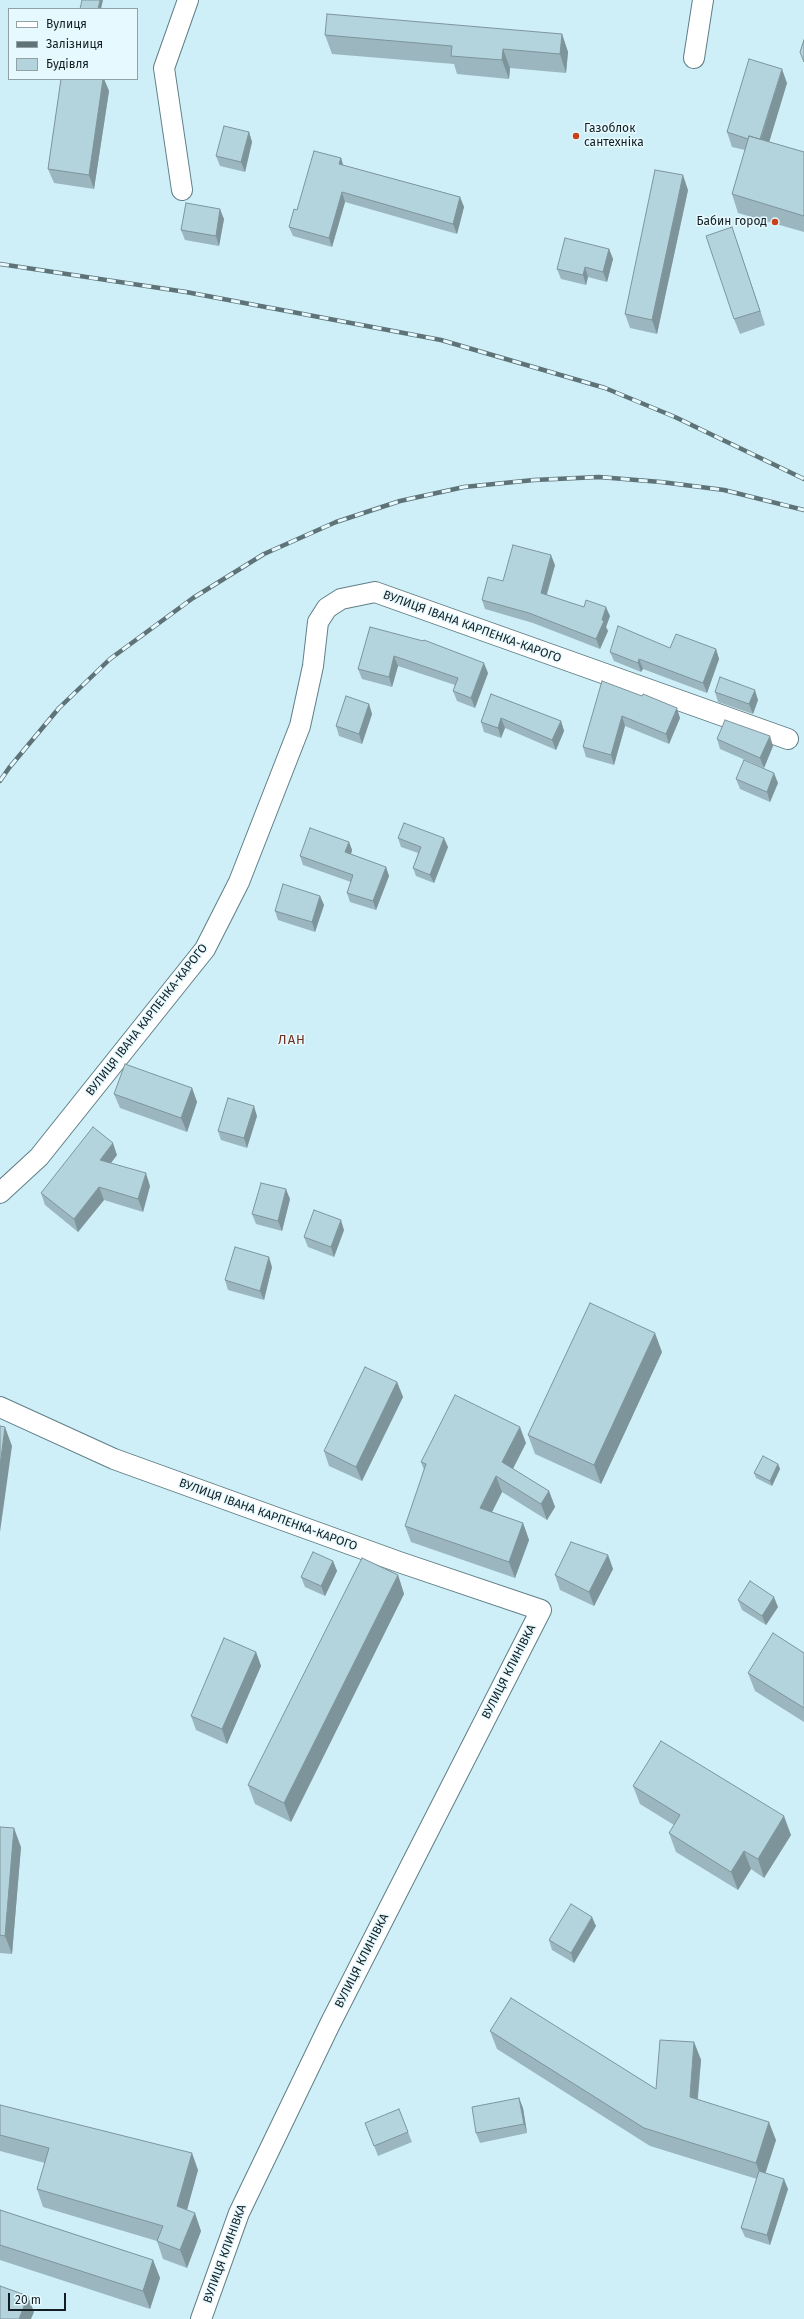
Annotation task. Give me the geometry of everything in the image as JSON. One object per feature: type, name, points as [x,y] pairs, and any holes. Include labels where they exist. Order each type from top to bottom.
[{"type":"street","points":[[182,190],[164,68],[188,0]]},
{"type":"street","points":[[694,58],[703,0]]},
{"type":"street","name":"ВУЛИЦЯ ІВАНА КАРПЕНКА-КАРОГО","points":[[0,1193],[39,1157],[205,949],[239,882],[300,726],[313,666],[318,622],[327,608],[341,599],[375,592],[788,739]]},
{"type":"street","name":"ВУЛИЦЯ ІВАНА КАРПЕНКА-КАРОГО","points":[[0,1407],[114,1459],[399,1562],[541,1610]]},
{"type":"street","name":"ВУЛИЦЯ КЛИНІВКА","points":[[201,2319],[242,2206],[333,2017],[541,1610]]},
{"type":"building","points":[[82,0],[100,0],[98,8],[80,8]]},
{"type":"building","points":[[327,14],[562,34],[560,54],[503,49],[502,60],[451,56],[452,46],[325,35]]},
{"type":"building","points":[[804,40],[804,62],[800,52]]},
{"type":"building","points":[[749,59],[782,69],[760,139],[749,136],[748,139],[727,132]]},
{"type":"building","points":[[61,80],[103,80],[89,175],[48,169]]},
{"type":"building","points":[[224,126],[249,132],[241,162],[216,156]]},
{"type":"building","points":[[749,136],[804,152],[804,216],[732,194]]},
{"type":"building","points":[[314,151],[341,158],[339,164],[460,197],[453,224],[342,192],[329,238],[289,227],[294,209],[297,210]]},
{"type":"building","points":[[655,170],[683,175],[652,320],[625,314]]},
{"type":"building","points":[[186,203],[220,209],[216,236],[181,230]]},
{"type":"building","points":[[732,227],[760,311],[734,319],[706,236]]},
{"type":"building","points":[[565,238],[609,249],[603,272],[585,267],[583,275],[557,269]]},
{"type":"building","points":[[513,545],[551,555],[541,593],[584,607],[586,600],[606,607],[602,620],[604,621],[596,639],[529,613],[482,600],[488,577],[503,581]]},
{"type":"building","points":[[618,626],[670,648],[676,634],[716,649],[703,683],[639,659],[638,663],[610,652]]},
{"type":"building","points":[[370,627],[423,641],[424,640],[484,663],[471,698],[453,691],[458,678],[394,656],[389,677],[358,669]]},
{"type":"building","points":[[720,677],[755,690],[749,704],[715,692]]},
{"type":"building","points":[[602,681],[642,696],[643,694],[677,708],[666,734],[622,716],[611,755],[583,747]]},
{"type":"building","points":[[491,694],[561,721],[552,740],[501,718],[498,728],[481,722]]},
{"type":"building","points":[[346,696],[369,704],[359,734],[336,726]]},
{"type":"building","points":[[725,720],[770,736],[760,758],[717,739]]},
{"type":"building","points":[[744,760],[774,773],[767,792],[736,779]]},
{"type":"building","points":[[404,823],[444,838],[430,875],[413,868],[421,847],[398,838]]},
{"type":"building","points":[[310,828],[349,842],[345,852],[386,867],[373,901],[347,893],[353,875],[300,856]]},
{"type":"building","points":[[283,884],[320,896],[312,922],[275,911]]},
{"type":"building","points":[[125,1064],[192,1088],[181,1118],[114,1094]]},
{"type":"building","points":[[228,1098],[254,1106],[244,1138],[218,1131]]},
{"type":"building","points":[[93,1127],[113,1143],[100,1160],[146,1173],[138,1199],[99,1187],[74,1219],[41,1193]]},
{"type":"building","points":[[261,1183],[286,1189],[278,1221],[252,1214]]},
{"type":"building","points":[[314,1210],[341,1220],[331,1247],[304,1237]]},
{"type":"building","points":[[235,1247],[269,1257],[260,1291],[225,1280]]},
{"type":"building","points":[[590,1303],[655,1333],[594,1465],[528,1435]]},
{"type":"building","points":[[365,1367],[397,1382],[356,1467],[324,1451]]},
{"type":"building","points":[[455,1395],[520,1427],[502,1462],[549,1491],[541,1504],[496,1476],[480,1508],[523,1523],[509,1562],[405,1526],[426,1464],[421,1462]]},
{"type":"building","points":[[0,1426],[5,1427],[0,1466]]},
{"type":"building","points":[[763,1456],[778,1464],[770,1481],[754,1473]]},
{"type":"building","points":[[571,1542],[608,1555],[589,1592],[555,1575]]},
{"type":"building","points":[[313,1552],[333,1561],[321,1586],[301,1577]]},
{"type":"building","points":[[362,1558],[398,1575],[284,1803],[248,1785]]},
{"type":"building","points":[[750,1581],[774,1597],[762,1616],[738,1600]]},
{"type":"building","points":[[773,1633],[804,1653],[804,1708],[748,1673]]},
{"type":"building","points":[[224,1638],[256,1652],[222,1729],[191,1716]]},
{"type":"building","points":[[661,1741],[784,1816],[758,1859],[744,1851],[731,1872],[669,1833],[680,1815],[633,1786]]},
{"type":"building","points":[[0,1827],[14,1828],[5,1936],[0,1935]]},
{"type":"building","points":[[571,1904],[592,1917],[571,1953],[549,1940]]},
{"type":"building","points":[[511,1998],[656,2089],[660,2040],[694,2042],[690,2097],[769,2122],[756,2163],[644,2128],[490,2031]]},
{"type":"building","points":[[519,2098],[524,2124],[476,2133],[472,2107]]},
{"type":"building","points":[[0,2105],[192,2153],[177,2206],[195,2213],[180,2250],[157,2241],[163,2226],[37,2189],[49,2148],[0,2135]]},
{"type":"building","points":[[399,2109],[408,2132],[374,2146],[365,2123]]},
{"type":"building","points":[[759,2171],[784,2179],[767,2235],[741,2228]]},
{"type":"building","points":[[0,2210],[153,2260],[143,2291],[0,2245]]},
{"type":"building","points":[[0,2286],[28,2296],[19,2319],[0,2319]]},
{"type":"railway","points":[[0,264],[186,292],[441,340],[605,388],[675,417],[804,479]]},
{"type":"railway","points":[[0,781],[59,708],[110,659],[193,598],[264,554],[336,522],[400,501],[464,487],[534,480],[599,477],[661,482],[724,490],[804,510]]},
{"type":"place","name":"Газоблок сантехніка","points":[[576,136]]},
{"type":"place","name":"Бабин город","points":[[775,222]]},
{"type":"district","name":"ЛАН","points":[[292,1040]]}]
